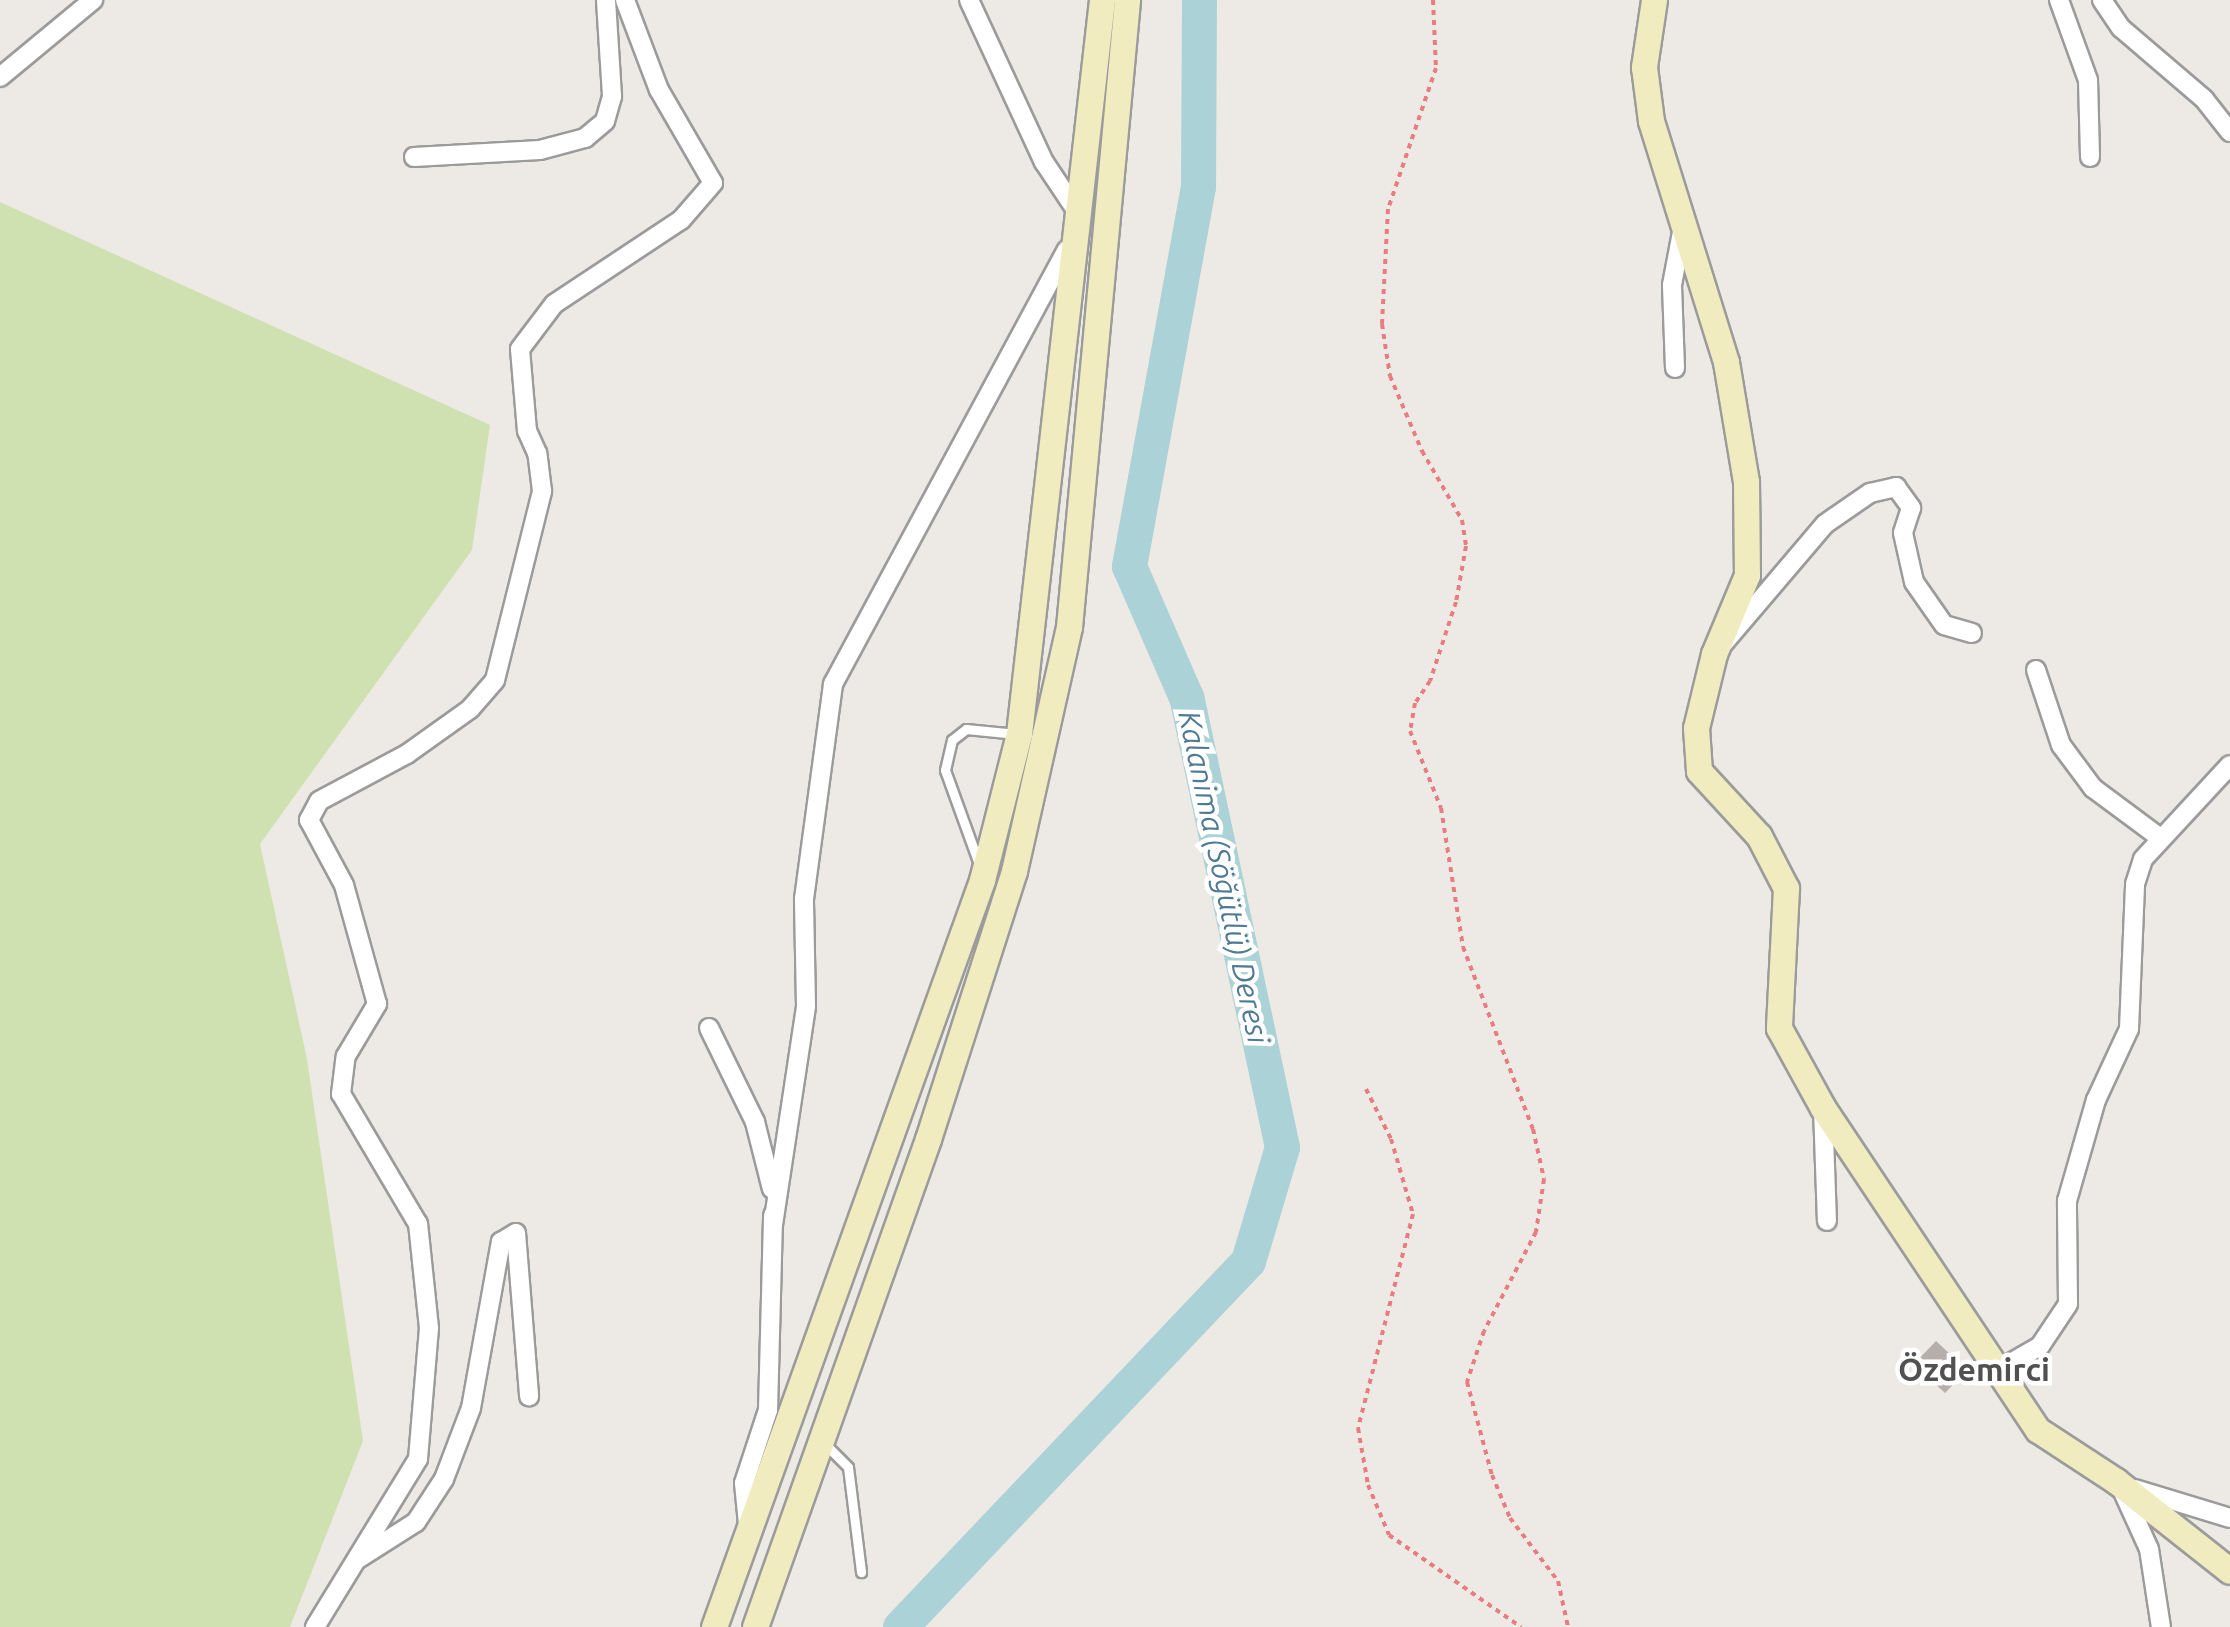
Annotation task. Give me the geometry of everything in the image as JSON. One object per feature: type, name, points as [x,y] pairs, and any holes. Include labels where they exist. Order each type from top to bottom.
[{"type":"main road","points":[[714,1627],[982,880],[1020,734],[1081,216],[1102,0]]},
{"type":"main road","points":[[755,1627],[822,1441],[1014,870],[1068,628],[1127,0]]},
{"type":"main road","points":[[1654,0],[1644,67],[1651,121],[1682,232],[1726,362],[1746,482],[1747,575],[1714,654],[1696,728],[1699,771],[1759,836],[1786,888],[1780,1028],[1823,1108],[1995,1372],[2038,1430],[2116,1481],[2230,1571]]},
{"type":"street","points":[[0,77],[93,0]]},
{"type":"street","points":[[414,157],[540,150],[585,138],[605,122],[612,96],[606,0]]},
{"type":"street","points":[[315,1627],[418,1459],[427,1269],[418,1224],[340,1094],[346,1056],[377,1004],[344,885],[309,820],[319,801],[407,754],[470,709],[495,680],[542,492],[538,453],[527,432],[520,349],[554,304],[681,220],[713,183],[658,90],[625,0]]},
{"type":"street","points":[[750,1535],[744,1483],[768,1410],[774,1225],[806,1006],[804,899],[812,819],[836,672],[1053,284],[1081,216],[1044,162],[969,0]]},
{"type":"street","points":[[2059,0],[2088,80],[2090,157]]},
{"type":"street","points":[[2102,0],[2121,28],[2204,98],[2230,132]]},
{"type":"street","points":[[1675,368],[1672,286],[1682,232]]},
{"type":"street","points":[[1714,654],[1825,524],[1870,493],[1896,487],[1911,508],[1902,533],[1914,582],[1944,625],[1972,633]]},
{"type":"street","points":[[2036,670],[2061,745],[2093,788],[2158,837]]},
{"type":"street","points":[[1995,1372],[2040,1346],[2068,1304],[2067,1201],[2100,1088],[2129,1029],[2135,884],[2158,837],[2230,765]]},
{"type":"street","points":[[709,1028],[763,1146],[774,1225]]},
{"type":"street","points":[[1823,1108],[1827,1221]]},
{"type":"street","points":[[350,1565],[416,1522],[444,1479],[472,1408],[502,1242],[516,1233],[529,1396]]},
{"type":"street","points":[[2116,1481],[2230,1518]]},
{"type":"street","points":[[2116,1481],[2142,1524],[2161,1627]]},
{"type":"lane","points":[[982,880],[969,824],[946,770],[952,740],[966,729],[1020,734]]},
{"type":"lane","points":[[822,1441],[848,1467],[862,1572]]},
{"type":"path","points":[[1432,0],[1436,68],[1388,209],[1382,338],[1390,376],[1422,451],[1462,520],[1466,546],[1456,602],[1430,681],[1415,703],[1410,731],[1441,808],[1463,947],[1525,1104],[1544,1179],[1536,1232],[1484,1331],[1467,1382],[1510,1518],[1558,1581],[1568,1627]]},
{"type":"path","points":[[1366,1089],[1391,1139],[1413,1214],[1395,1264],[1390,1320],[1358,1428],[1368,1485],[1389,1535],[1521,1627]]},
{"type":"green space","points":[[0,202],[490,425],[472,550],[260,844],[307,1059],[363,1441],[290,1627],[0,1627]]},
{"type":"building","points":[[1936,1341],[1967,1370],[1945,1393],[1914,1364]]},
{"type":"waterway","name":"Kalanima (Söğütlü) Deresi","points":[[900,1627],[1248,1261],[1282,1147],[1186,697],[1129,566],[1198,187],[1199,0]]},
{"type":"district","name":"Özdemirci","points":[[1974,1369]]}]
